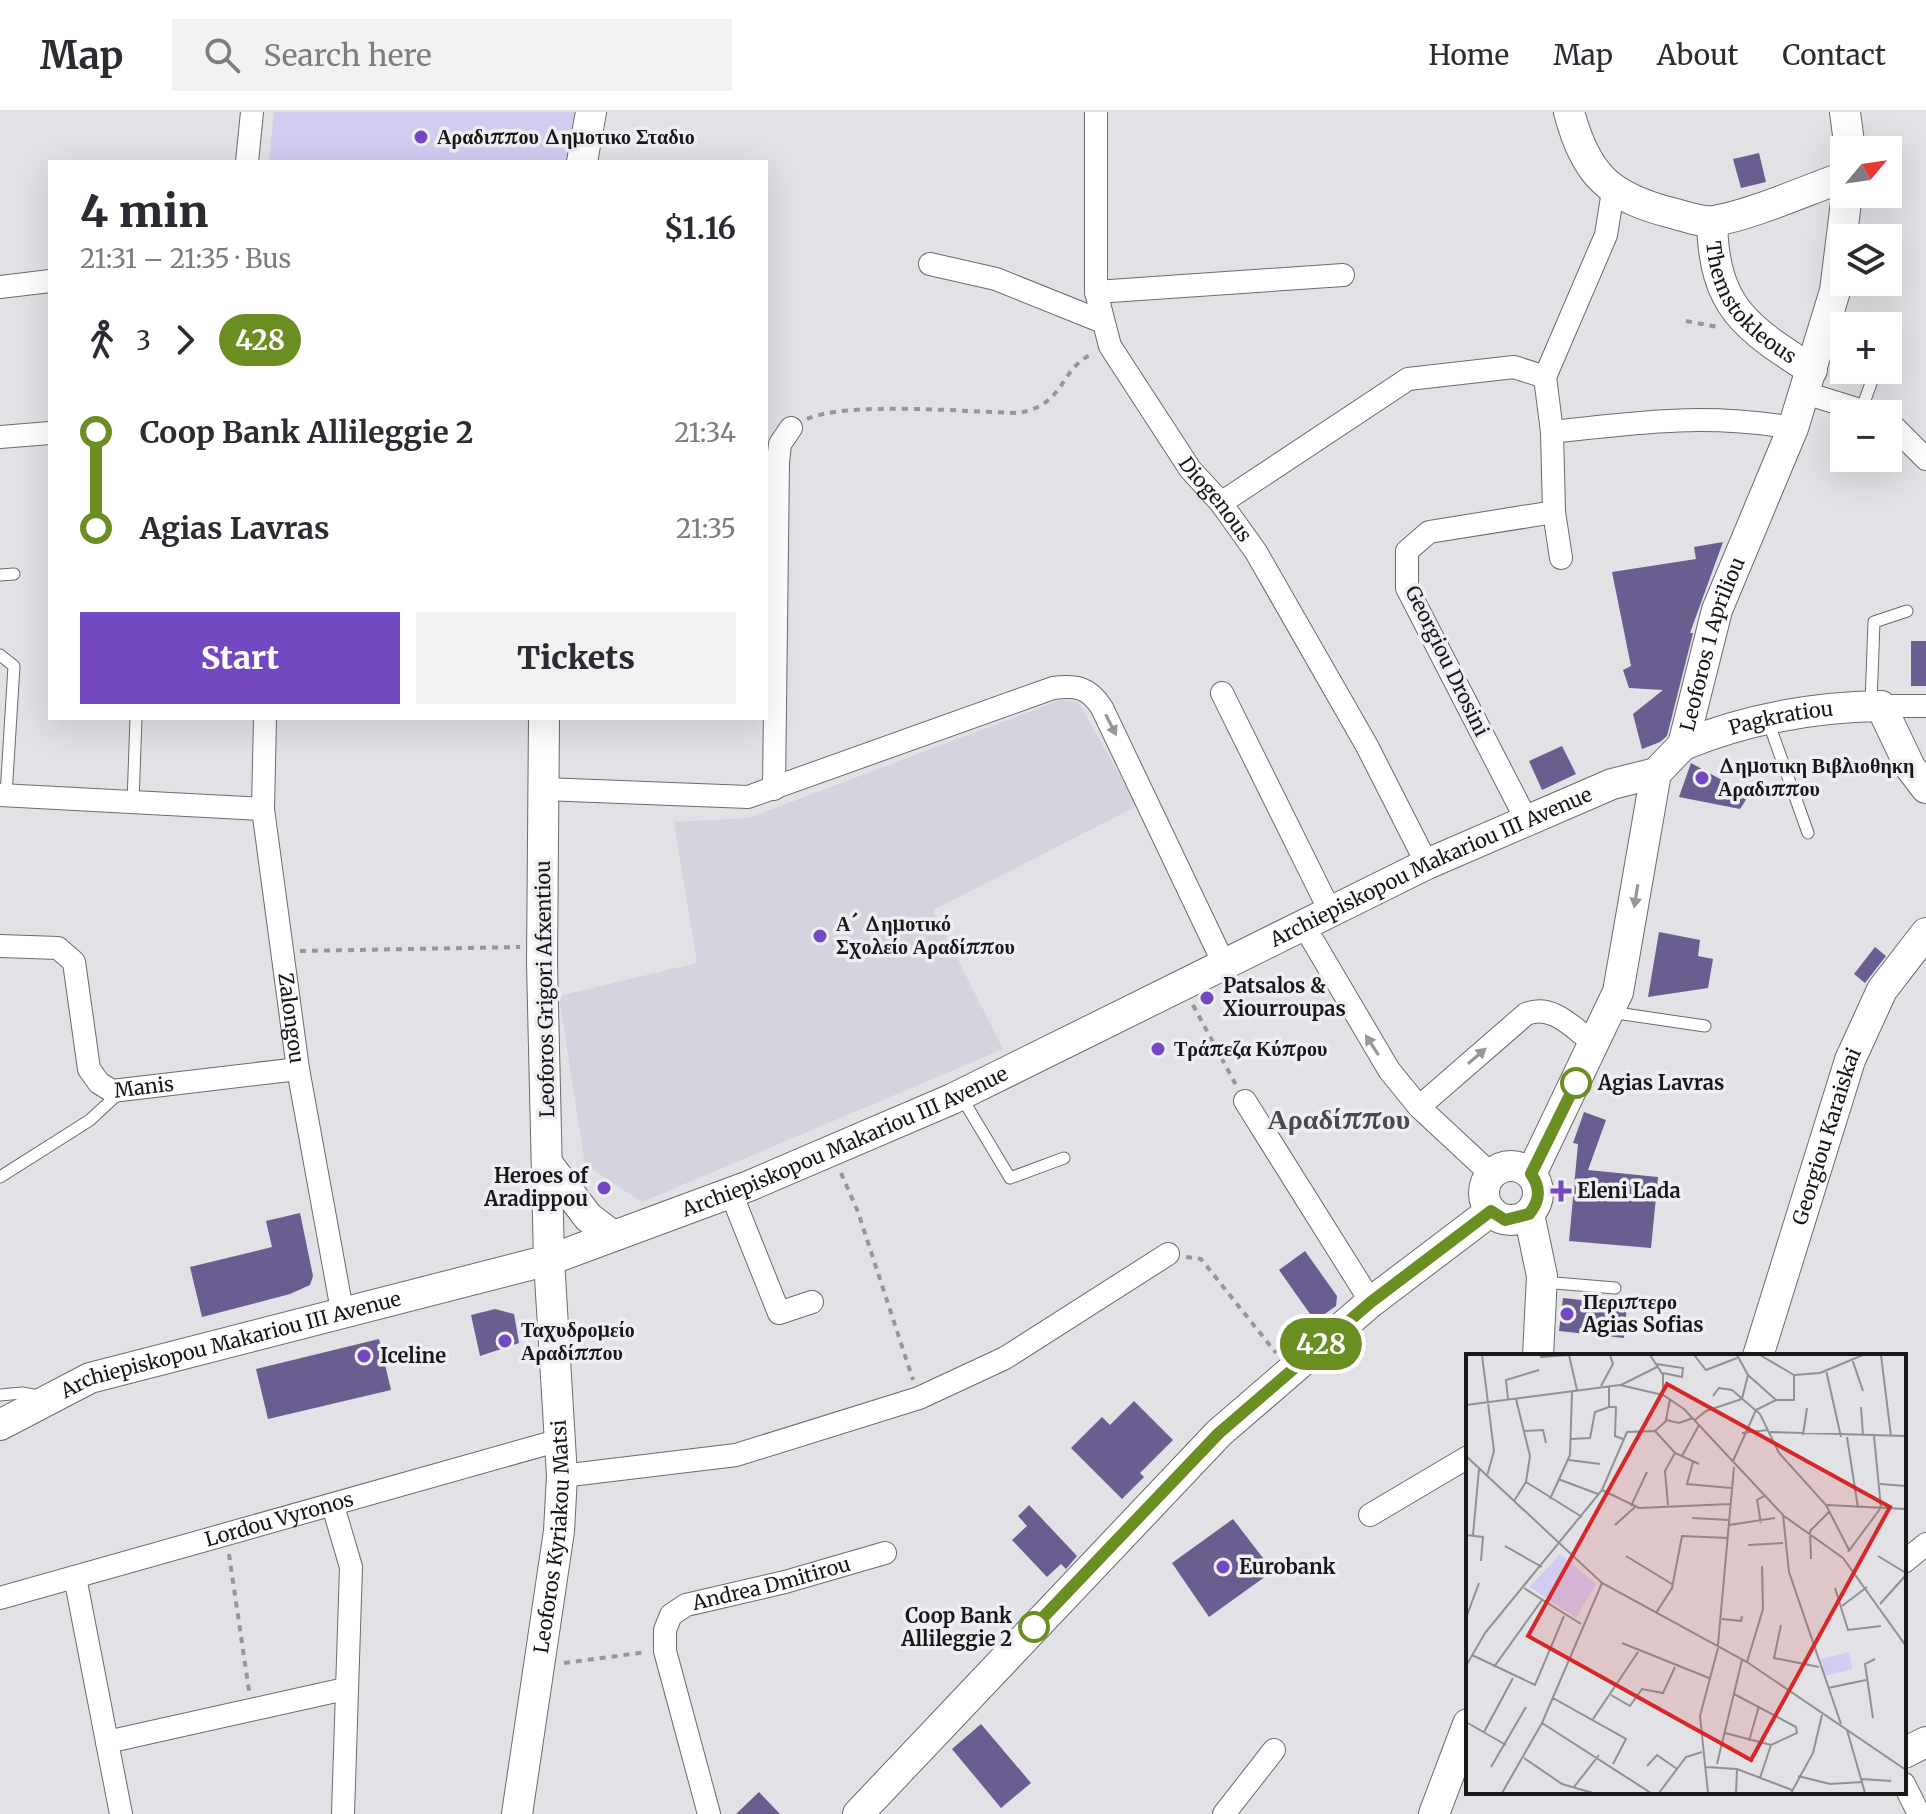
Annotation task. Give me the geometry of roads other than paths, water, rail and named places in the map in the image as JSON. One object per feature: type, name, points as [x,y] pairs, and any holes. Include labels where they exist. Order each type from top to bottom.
[{"type":"main road","points":[[582,160],[591,112]]},
{"type":"main road","points":[[1569,112],[1578,146],[1613,191],[1644,206],[1712,222],[1830,182]]},
{"type":"main road","name":"Leoforos 1 Apriliou","points":[[1656,773],[1683,745],[1717,610],[1793,428],[1835,291],[1845,208]]},
{"type":"main road","name":"Themstokleous","points":[[1712,222],[1713,257],[1733,308],[1757,335],[1808,381]]},
{"type":"main road","points":[[1876,706],[1910,767],[1926,788]]},
{"type":"main road","name":"Pagkratiou","points":[[1683,745],[1767,717],[1831,707],[1876,706]]},
{"type":"main road","name":"Leoforos Grigori Afxentiou","points":[[544,720],[542,947],[549,1260]]},
{"type":"main road","points":[[1531,1174],[1595,1044],[1626,961],[1656,773]]},
{"type":"main road","name":"Archiepiskopou Makariou III Avenue","points":[[0,1425],[90,1378],[343,1316],[549,1260],[731,1193],[961,1095],[1427,864],[1612,784],[1656,773]]},
{"type":"main road","points":[[1612,784],[1638,800],[1648,819]]},
{"type":"main road","name":"Georgiou Karaiskai","points":[[1759,1354],[1850,1060],[1882,990],[1926,933]]},
{"type":"main road","points":[[547,1163],[588,1217],[613,1236]]},
{"type":"main road","points":[[1529,1214],[1505,1220],[1491,1211],[1484,1196],[1491,1174],[1507,1166],[1524,1168],[1531,1174],[1539,1190],[1538,1199],[1529,1214],[1542,1282],[1538,1354]]},
{"type":"main road","points":[[858,1814],[1219,1433],[1371,1302],[1491,1211]]},
{"type":"main road","name":"Leoforos Kyriakou Matsi","points":[[517,1814],[559,1531],[562,1476],[549,1260]]},
{"type":"main road","points":[[1434,1814],[1466,1729]]},
{"type":"main road","points":[[1906,1752],[1926,1742]]},
{"type":"street","points":[[247,160],[252,112]]},
{"type":"street","name":"Diogenous","points":[[1096,112],[1096,292],[1110,346],[1190,469],[1221,503],[1256,552],[1338,694],[1427,864]]},
{"type":"street","points":[[1561,558],[1554,512],[1552,432],[1545,377],[1606,235],[1613,191]]},
{"type":"street","points":[[930,264],[996,279],[1103,322]]},
{"type":"street","points":[[1096,292],[1343,275]]},
{"type":"street","points":[[0,287],[48,281]]},
{"type":"street","points":[[1221,503],[1408,379],[1514,367],[1545,377]]},
{"type":"street","points":[[1808,381],[1846,400]]},
{"type":"street","points":[[1552,432],[1675,419],[1736,418],[1793,428]]},
{"type":"street","points":[[774,789],[778,462],[780,444],[791,428]]},
{"type":"street","points":[[0,437],[48,433]]},
{"type":"street","points":[[1902,435],[1926,459]]},
{"type":"street","name":"Georgiou Drosini","points":[[1527,821],[1407,588],[1407,551],[1429,532],[1554,512]]},
{"type":"street","points":[[544,789],[748,797],[1053,688],[1082,688],[1094,695],[1102,708],[1224,964]]},
{"type":"street","points":[[1222,693],[1330,911]]},
{"type":"street","points":[[1876,706],[1926,706]]},
{"type":"street","name":"Zalongou","points":[[265,720],[263,809],[298,1069],[343,1316]]},
{"type":"street","points":[[3,795],[263,809]]},
{"type":"street","points":[[1303,924],[1369,1041],[1419,1107],[1491,1174]]},
{"type":"street","name":"Manis","points":[[0,946],[58,948],[74,962],[89,1069],[99,1083],[120,1092],[298,1069]]},
{"type":"street","points":[[1419,1107],[1526,1014],[1535,1010],[1556,1015],[1595,1044]]},
{"type":"street","points":[[1245,1101],[1371,1302]]},
{"type":"street","points":[[731,1193],[779,1313],[812,1302]]},
{"type":"street","points":[[562,1476],[736,1455],[919,1398],[1005,1358],[1168,1254]]},
{"type":"street","name":"Lordou Vyronos","points":[[0,1598],[560,1440]]},
{"type":"street","points":[[1370,1515],[1466,1458]]},
{"type":"street","points":[[333,1506],[351,1567],[343,1814]]},
{"type":"street","points":[[1906,1560],[1926,1544]]},
{"type":"street","name":"Andrea Dmitirou","points":[[709,1814],[665,1649],[665,1630],[671,1615],[686,1605],[785,1582],[885,1553]]},
{"type":"street","points":[[75,1577],[121,1814]]},
{"type":"street","points":[[107,1742],[345,1689]]},
{"type":"street","points":[[1224,1814],[1274,1750]]},
{"type":"street","points":[[1906,1788],[1919,1814]]},
{"type":"lane","points":[[0,575],[14,574]]},
{"type":"lane","points":[[1876,706],[1874,622],[1907,611]]},
{"type":"lane","points":[[0,655],[14,666],[3,795]]},
{"type":"lane","points":[[1767,717],[1808,833]]},
{"type":"lane","points":[[133,802],[136,720]]},
{"type":"lane","points":[[1609,1012],[1705,1026]]},
{"type":"lane","points":[[0,1177],[90,1120],[120,1092]]},
{"type":"lane","points":[[961,1095],[1010,1178],[1064,1158]]},
{"type":"lane","points":[[1542,1282],[1615,1288]]},
{"type":"lane","points":[[0,1395],[22,1393],[49,1398]]},
{"type":"place","name":"Αραδιππου Δημοτικο Σταδιο","points":[[421,137]]},
{"type":"place","name":"Δημοτικη Βιβλιοθηκη Αραδιππου","points":[[1702,778]]},
{"type":"place","name":"Α´ Δημοτικό Σχολείο Αραδίππου","points":[[820,936]]},
{"type":"place","name":"Patsalos & Xiourroupas","points":[[1207,998]]},
{"type":"place","name":"Τράπεζα Κύπρου","points":[[1158,1049]]},
{"type":"place","name":"Agias Lavras","points":[[1576,1083]]},
{"type":"place","name":"Heroes of Aradippou","points":[[604,1188]]},
{"type":"place","name":"Eleni Lada","points":[[1561,1191]]},
{"type":"place","name":"Περιπτερο Agias Sofias","points":[[1567,1314]]},
{"type":"place","name":"Ταχυδρομείο Αραδίππου","points":[[505,1341]]},
{"type":"place","name":"Iceline","points":[[364,1356]]},
{"type":"place","name":"Eurobank","points":[[1223,1567]]},
{"type":"place","name":"Coop Bank Allileggie 2","points":[[1034,1627]]},
{"type":"district","name":"Αραδίππου","points":[[1339,1119]]}]
